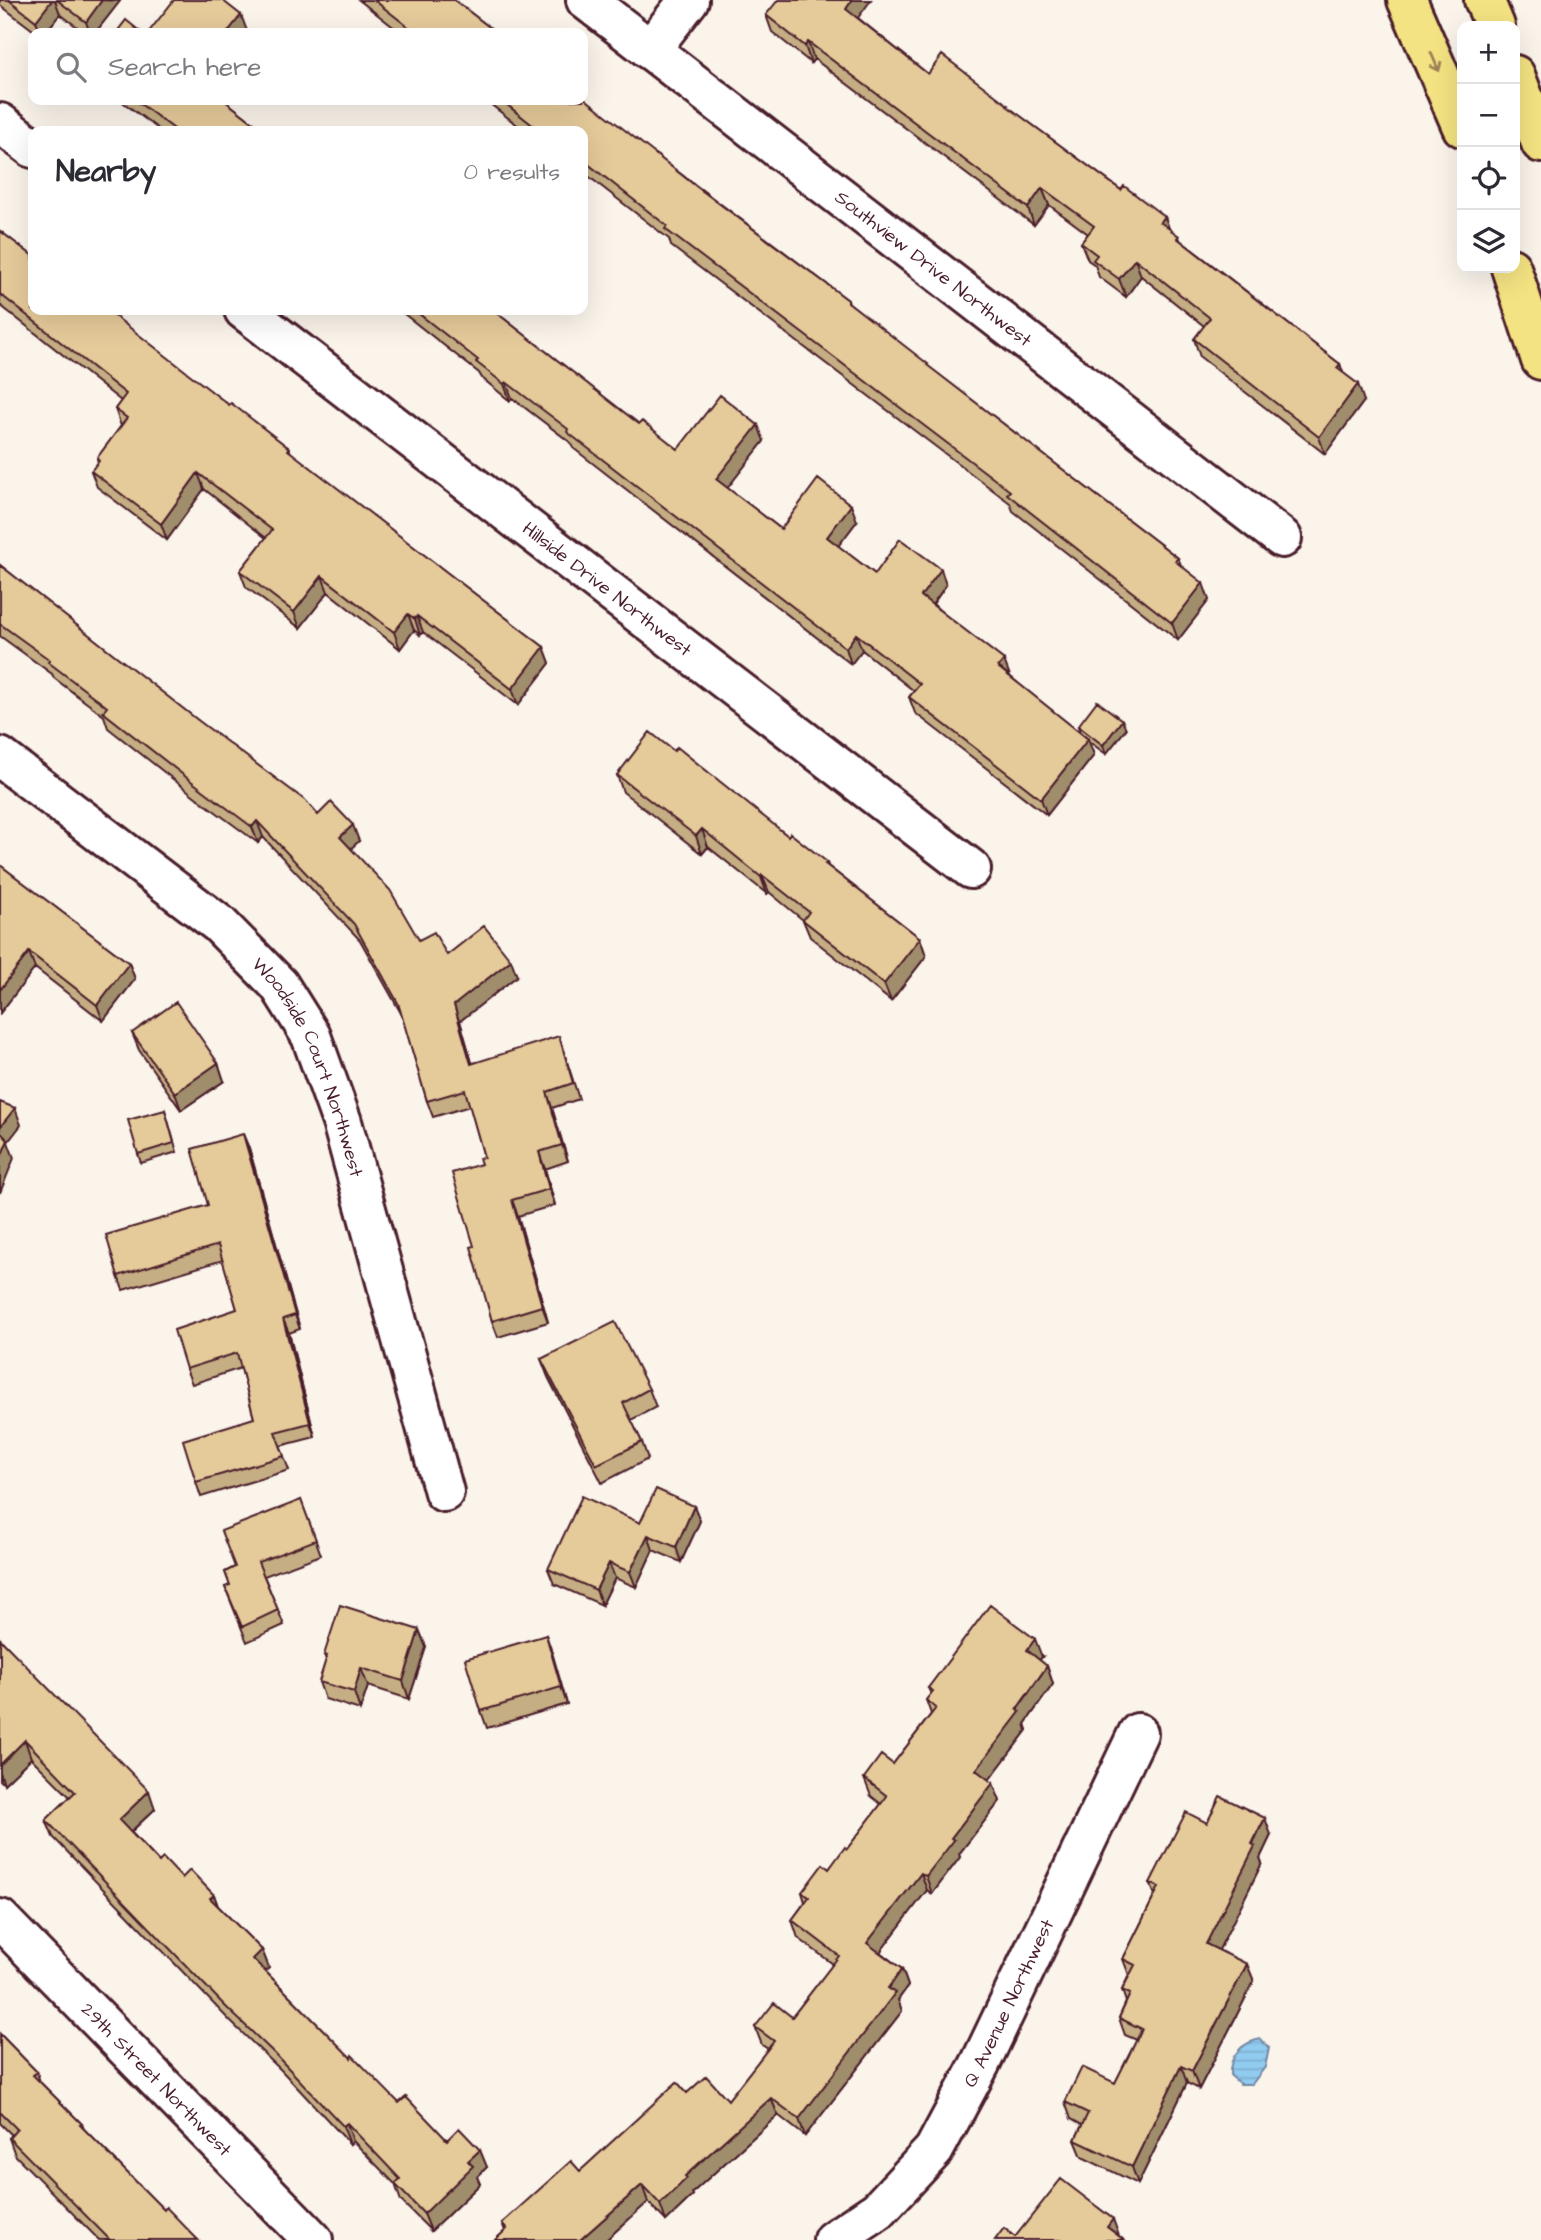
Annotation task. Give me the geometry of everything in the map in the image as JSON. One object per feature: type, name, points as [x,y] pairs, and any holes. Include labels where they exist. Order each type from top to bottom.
[{"type":"main road","points":[[1407,0],[1457,115]]},
{"type":"main road","points":[[1484,0],[1493,21]]},
{"type":"main road","points":[[1518,84],[1541,143]]},
{"type":"main road","points":[[1513,273],[1541,360]]},
{"type":"street","name":"Southview Drive Northwest","points":[[586,0],[1282,538]]},
{"type":"street","points":[[650,50],[689,0]]},
{"type":"street","points":[[0,123],[28,144]]},
{"type":"street","name":"Hillside Drive Northwest","points":[[251,315],[971,869]]},
{"type":"street","name":"Woodside Court Northwest","points":[[0,757],[219,924],[279,985],[311,1036],[342,1122],[444,1492]]},
{"type":"street","name":"Q Avenue Northwest","points":[[833,2240],[878,2210],[934,2150],[980,2064],[1138,1733]]},
{"type":"street","name":"29th Street Northwest","points":[[0,1919],[313,2240]]},
{"type":"water","points":[[1261,2039],[1269,2048],[1265,2067],[1252,2084],[1240,2084],[1230,2075],[1232,2061],[1243,2046]]},
{"type":"building","points":[[9,0],[52,0],[36,21]]},
{"type":"building","points":[[57,0],[102,0],[86,22]]},
{"type":"building","points":[[174,0],[222,0],[241,15],[231,28],[152,28]]},
{"type":"building","points":[[374,0],[454,0],[490,28],[410,28]]},
{"type":"building","points":[[778,0],[852,0],[846,9],[928,74],[942,55],[1121,190],[1124,186],[1165,217],[1160,222],[1179,236],[1177,238],[1340,364],[1337,368],[1358,384],[1319,437],[1194,339],[1210,318],[1135,259],[1119,279],[1093,260],[1097,255],[1081,243],[1094,226],[1042,188],[1028,208],[808,42],[805,46],[766,15]]},
{"type":"building","points":[[126,20],[136,28],[120,28]]},
{"type":"building","points":[[588,101],[1178,558],[1175,561],[1203,583],[1172,623],[1007,494],[1010,491],[665,229],[667,226],[588,164],[588,126],[534,126],[507,105],[588,105]]},
{"type":"building","points":[[142,105],[230,105],[258,126],[170,126]]},
{"type":"building","points":[[0,231],[28,252],[28,315],[113,315],[229,405],[231,403],[544,647],[512,689],[417,616],[415,619],[408,614],[394,632],[322,576],[294,612],[240,571],[272,530],[198,473],[161,524],[91,471],[99,461],[97,458],[127,418],[115,409],[126,394],[0,294]]},
{"type":"building","points":[[420,315],[499,315],[639,424],[642,421],[678,449],[720,395],[758,425],[716,479],[781,529],[818,479],[851,505],[827,537],[875,574],[900,539],[941,569],[921,596],[1004,660],[998,667],[1088,739],[1041,799],[909,697],[920,684],[856,634],[846,648],[567,432],[568,429],[506,382],[504,384],[476,362],[478,360]]},
{"type":"building","points":[[0,565],[306,801],[318,815],[331,802],[353,825],[340,837],[390,890],[419,940],[434,932],[447,955],[484,926],[511,960],[454,1005],[471,1064],[559,1036],[573,1083],[547,1092],[562,1145],[539,1152],[549,1189],[512,1200],[542,1306],[492,1321],[471,1247],[474,1246],[452,1173],[481,1164],[479,1158],[484,1157],[465,1090],[427,1101],[398,1003],[354,924],[257,821],[252,827],[191,781],[103,712],[107,707],[48,662],[50,660],[0,624]]},
{"type":"building","points":[[1097,701],[1122,720],[1103,745],[1078,726]]},
{"type":"building","points":[[650,732],[674,751],[677,747],[788,836],[790,833],[827,862],[825,864],[920,938],[884,984],[803,920],[809,912],[762,875],[761,877],[702,829],[696,836],[617,775]]},
{"type":"building","points":[[0,865],[129,963],[97,1005],[29,952],[0,990]]},
{"type":"building","points":[[176,1002],[218,1063],[175,1093],[132,1033]]},
{"type":"building","points":[[0,1102],[15,1108],[0,1127]]},
{"type":"building","points":[[165,1110],[174,1143],[138,1154],[128,1120]]},
{"type":"building","points":[[0,1132],[8,1140],[0,1159]]},
{"type":"building","points":[[243,1134],[295,1315],[283,1319],[310,1423],[275,1432],[284,1456],[196,1482],[183,1440],[254,1418],[237,1353],[186,1369],[174,1330],[237,1309],[218,1245],[118,1276],[106,1235],[208,1205],[192,1149]]},
{"type":"building","points":[[615,1322],[649,1389],[623,1403],[642,1442],[596,1465],[541,1359]]},
{"type":"building","points":[[656,1489],[694,1506],[676,1547],[648,1535],[630,1572],[609,1563],[596,1590],[548,1569],[582,1496],[640,1523]]},
{"type":"building","points":[[301,1500],[316,1540],[258,1562],[278,1610],[242,1627],[225,1587],[230,1585],[225,1572],[235,1567],[221,1531]]},
{"type":"building","points":[[340,1605],[419,1630],[403,1681],[361,1668],[354,1692],[319,1682],[327,1656],[324,1655]]},
{"type":"building","points":[[990,1605],[1035,1639],[1027,1650],[1047,1666],[1017,1709],[1020,1712],[976,1770],[993,1783],[926,1876],[921,1873],[867,1943],[902,1969],[888,1988],[895,1993],[799,2119],[771,2098],[685,2176],[687,2178],[660,2204],[642,2185],[580,2240],[495,2240],[507,2229],[502,2223],[571,2161],[580,2171],[677,2082],[687,2093],[706,2076],[728,2100],[774,2041],[755,2027],[774,2003],[792,2017],[839,1956],[792,1920],[809,1897],[802,1892],[823,1864],[829,1869],[845,1847],[847,1849],[887,1796],[864,1778],[881,1755],[893,1764],[936,1708],[926,1700],[933,1691],[928,1688]]},
{"type":"building","points":[[546,1635],[561,1687],[481,1711],[465,1659]]},
{"type":"building","points":[[0,1639],[149,1791],[119,1820],[159,1862],[163,1858],[182,1878],[190,1870],[214,1895],[210,1898],[262,1950],[253,1959],[399,2103],[406,2097],[447,2140],[459,2128],[480,2150],[468,2161],[473,2166],[424,2214],[395,2184],[400,2179],[347,2123],[343,2126],[46,1820],[75,1792],[25,1740],[0,1765]]},
{"type":"building","points":[[1220,1796],[1265,1818],[1252,1844],[1255,1846],[1206,1944],[1247,1964],[1192,2071],[1181,2066],[1132,2167],[1075,2140],[1088,2113],[1065,2102],[1082,2067],[1115,2083],[1142,2029],[1119,2018],[1130,1994],[1122,1990],[1135,1965],[1123,1959],[1159,1887],[1150,1883],[1186,1812],[1207,1823]]},
{"type":"building","points":[[0,2034],[37,2072],[33,2075],[82,2124],[80,2125],[164,2210],[166,2207],[198,2240],[110,2240],[9,2138],[17,2129],[0,2112]]},
{"type":"building","points":[[1061,2179],[1113,2219],[1107,2227],[1124,2240],[995,2240],[1004,2228],[1015,2237]]}]
